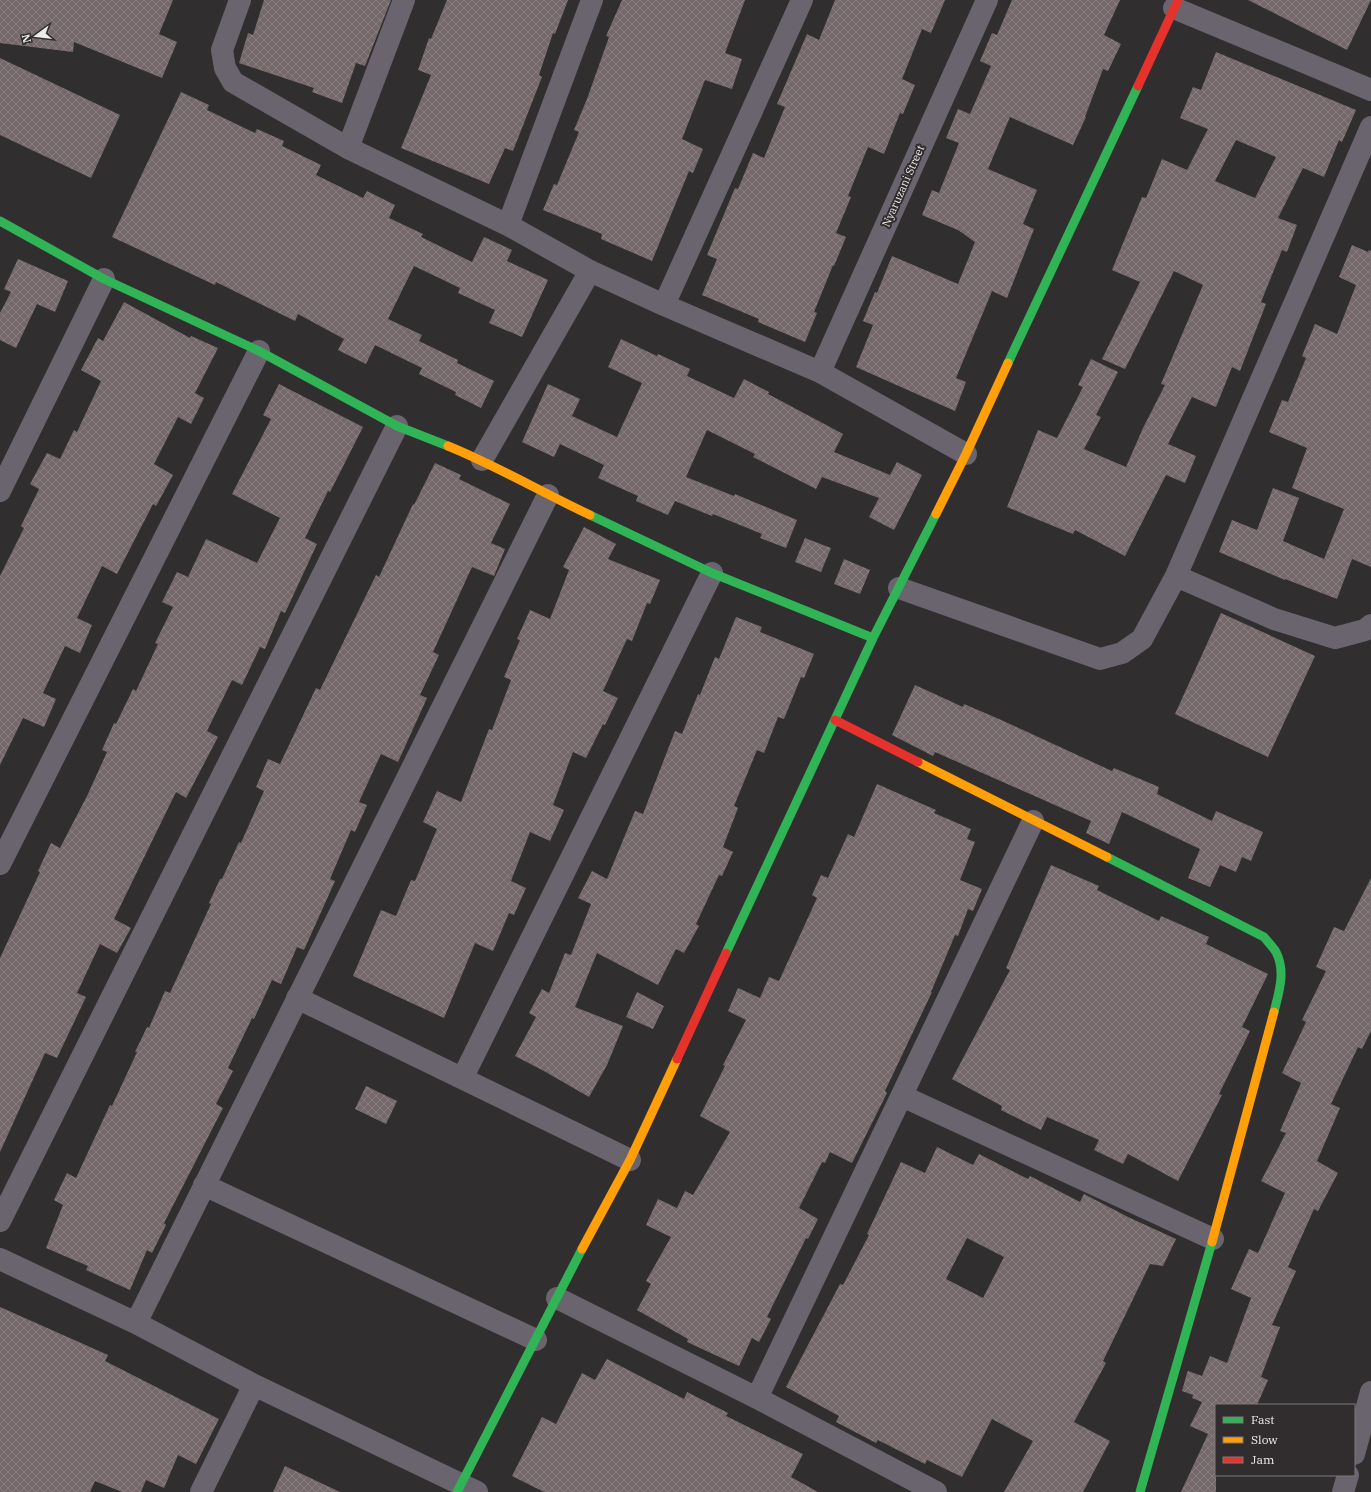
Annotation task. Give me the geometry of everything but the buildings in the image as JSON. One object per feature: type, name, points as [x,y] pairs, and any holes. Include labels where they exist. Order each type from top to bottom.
[{"type":"street","points":[[240,0],[222,50],[225,68],[233,82],[348,148],[508,225],[590,271],[664,305],[820,372],[966,454]]},
{"type":"street","points":[[348,148],[404,0]]},
{"type":"street","points":[[508,225],[592,0]]},
{"type":"street","points":[[664,305],[802,0]]},
{"type":"street","name":"Nyaruzani Street","points":[[820,372],[987,0]]},
{"type":"street","points":[[0,1260],[136,1323],[254,1385],[465,1489],[536,1340],[595,1223],[630,1160],[873,638],[966,454],[1176,4],[1371,90]]},
{"type":"street","points":[[898,588],[1100,659],[1122,653],[1142,639],[1176,576],[1371,127]]},
{"type":"street","points":[[0,221],[104,279],[259,351],[397,426],[482,460],[548,496],[712,573],[873,638]]},
{"type":"street","points":[[482,460],[590,271]]},
{"type":"street","points":[[0,491],[104,279]]},
{"type":"street","points":[[0,864],[259,351]]},
{"type":"street","points":[[0,1221],[397,426]]},
{"type":"street","points":[[136,1323],[548,496]]},
{"type":"street","points":[[463,1078],[712,573]]},
{"type":"street","points":[[1176,576],[1274,619],[1335,638],[1365,630],[1371,625]]},
{"type":"street","points":[[835,720],[1264,937],[1276,953],[1281,970],[1281,985],[1213,1240],[1140,1492]]},
{"type":"street","points":[[757,1398],[1033,821]]},
{"type":"street","points":[[297,998],[630,1160]]},
{"type":"street","points":[[902,1096],[1213,1240]]},
{"type":"street","points":[[204,1185],[536,1340]]},
{"type":"street","points":[[558,1298],[757,1398],[936,1492]]},
{"type":"street","points":[[201,1492],[254,1385]]},
{"type":"street","points":[[1355,1450],[1371,1392]]},
{"type":"street","points":[[1344,1492],[1348,1476]]},
{"type":"traffic: fast","points":[[1008,363],[1138,86]]},
{"type":"traffic: fast","points":[[0,221],[104,279],[259,351],[397,426],[448,446]]},
{"type":"traffic: fast","points":[[726,953],[873,638],[936,514]]},
{"type":"traffic: fast","points":[[590,515],[712,573],[873,638]]},
{"type":"traffic: fast","points":[[1107,857],[1264,937],[1276,952],[1281,967],[1281,982],[1274,1012]]},
{"type":"traffic: fast","points":[[1140,1492],[1212,1242]]},
{"type":"traffic: fast","points":[[457,1492],[582,1249]]},
{"type":"traffic: slow","points":[[936,514],[966,454],[1008,363]]},
{"type":"traffic: slow","points":[[448,446],[484,462],[590,515]]},
{"type":"traffic: slow","points":[[918,762],[1107,857]]},
{"type":"traffic: slow","points":[[1212,1242],[1274,1012]]},
{"type":"traffic: slow","points":[[582,1249],[630,1160],[677,1059]]},
{"type":"traffic: jam","points":[[1138,86],[1178,0]]},
{"type":"traffic: jam","points":[[835,720],[918,762]]},
{"type":"traffic: jam","points":[[677,1059],[726,953]]}]
